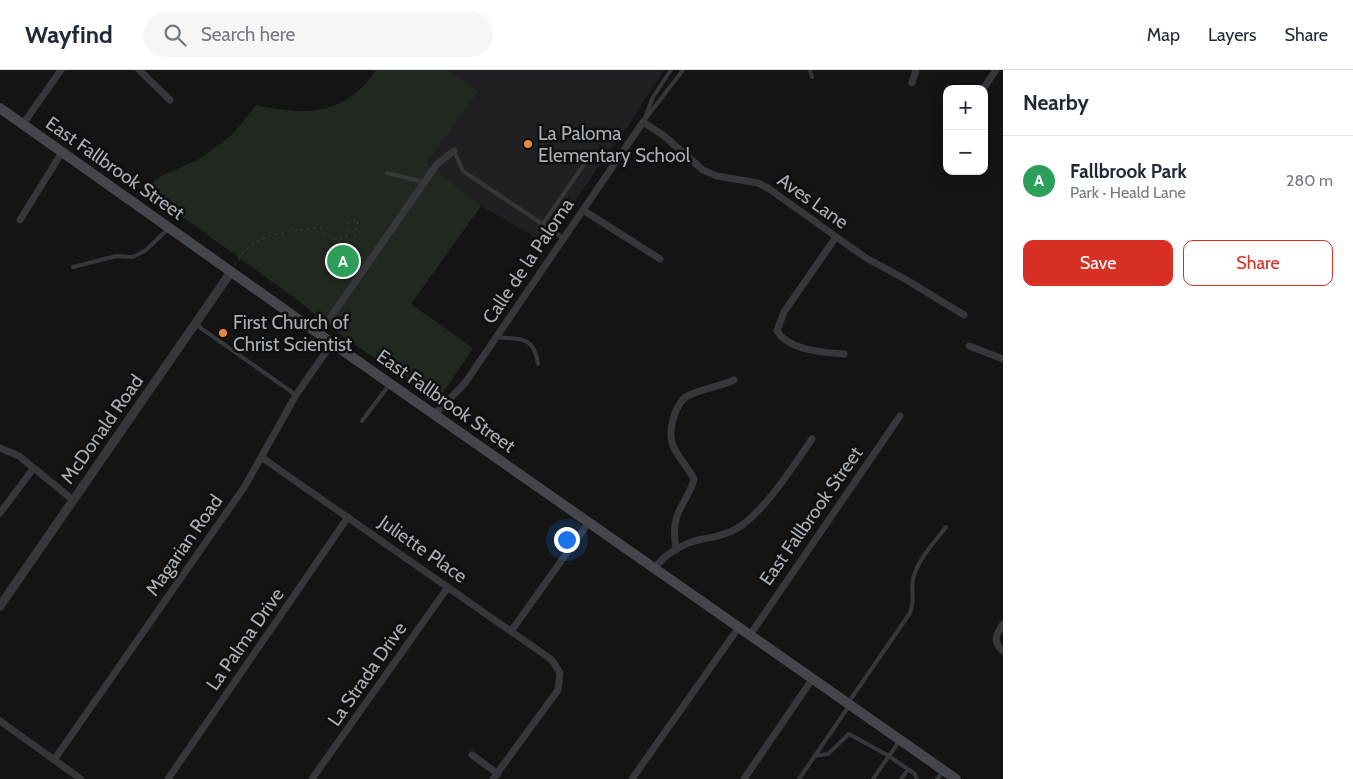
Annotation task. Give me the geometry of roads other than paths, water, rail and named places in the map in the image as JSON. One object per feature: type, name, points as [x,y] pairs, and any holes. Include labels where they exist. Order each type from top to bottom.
[{"type":"main road","name":"East Fallbrook Street","points":[[0,108],[319,334],[956,779]]},
{"type":"street","points":[[23,124],[61,70]]},
{"type":"street","points":[[139,70],[170,100]]},
{"type":"street","points":[[912,84],[916,70]]},
{"type":"street","points":[[986,85],[996,70]]},
{"type":"street","name":"Calle de la Paloma","points":[[435,414],[465,383],[643,122]]},
{"type":"street","name":"Aves Lane","points":[[643,122],[663,134],[703,170],[717,176],[758,183],[768,188],[866,258],[964,315]]},
{"type":"street","points":[[319,334],[437,164],[454,151]]},
{"type":"street","points":[[20,220],[62,152]]},
{"type":"street","points":[[583,210],[660,258]]},
{"type":"street","points":[[836,237],[784,312],[777,332],[780,336],[803,347],[844,354]]},
{"type":"street","name":"McDonald Road","points":[[0,606],[232,272]]},
{"type":"street","name":"Magarian Road","points":[[54,760],[246,486],[296,395],[332,343]]},
{"type":"street","points":[[969,346],[1003,359]]},
{"type":"street","points":[[676,550],[673,531],[678,512],[692,490],[694,479],[671,443],[669,432],[675,413],[687,396],[734,380]]},
{"type":"street","name":"East Fallbrook Street","points":[[750,635],[900,416]]},
{"type":"street","points":[[655,568],[676,550],[702,539],[715,538],[735,530],[747,522],[787,475],[812,439]]},
{"type":"street","points":[[0,448],[19,456],[72,500]]},
{"type":"street","name":"Juliette Place","points":[[261,457],[512,630],[552,660],[560,673],[558,690],[496,776]]},
{"type":"street","points":[[0,513],[33,469]]},
{"type":"street","name":"La Palma Drive","points":[[168,779],[348,518]]},
{"type":"street","points":[[512,630],[589,522]]},
{"type":"street","name":"La Strada Drive","points":[[312,779],[448,587]]},
{"type":"street","points":[[1003,624],[995,639],[996,644],[1003,651]]},
{"type":"street","points":[[632,779],[739,627]]},
{"type":"street","points":[[744,779],[813,678]]},
{"type":"street","points":[[0,722],[81,779]]},
{"type":"street","points":[[472,755],[496,776]]},
{"type":"lane","points":[[643,122],[653,96],[671,70]]},
{"type":"lane","points":[[643,122],[683,70]]},
{"type":"lane","points":[[810,70],[812,77]]},
{"type":"lane","points":[[454,151],[463,171],[563,238]]},
{"type":"lane","points":[[542,225],[592,153],[618,157]]},
{"type":"lane","points":[[387,174],[424,182]]},
{"type":"lane","points":[[73,267],[116,256],[133,256],[146,250],[169,228]]},
{"type":"lane","points":[[195,324],[296,395]]},
{"type":"lane","points":[[495,337],[521,340],[531,344],[536,350],[538,364]]},
{"type":"lane","points":[[362,421],[391,384]]},
{"type":"lane","points":[[798,779],[910,613],[915,601],[912,581],[918,564],[946,527]]},
{"type":"lane","points":[[814,756],[828,754],[849,734],[889,756],[917,779]]},
{"type":"lane","points":[[873,779],[900,740]]},
{"type":"lane","points":[[901,779],[908,770]]},
{"type":"lane","points":[[937,779],[944,770]]},
{"type":"place","name":"La Paloma Elementary School","points":[[528,144]]},
{"type":"place","name":"Fallbrook Park","points":[[343,261]]},
{"type":"place","name":"First Church of Christ Scientist","points":[[223,333]]}]
